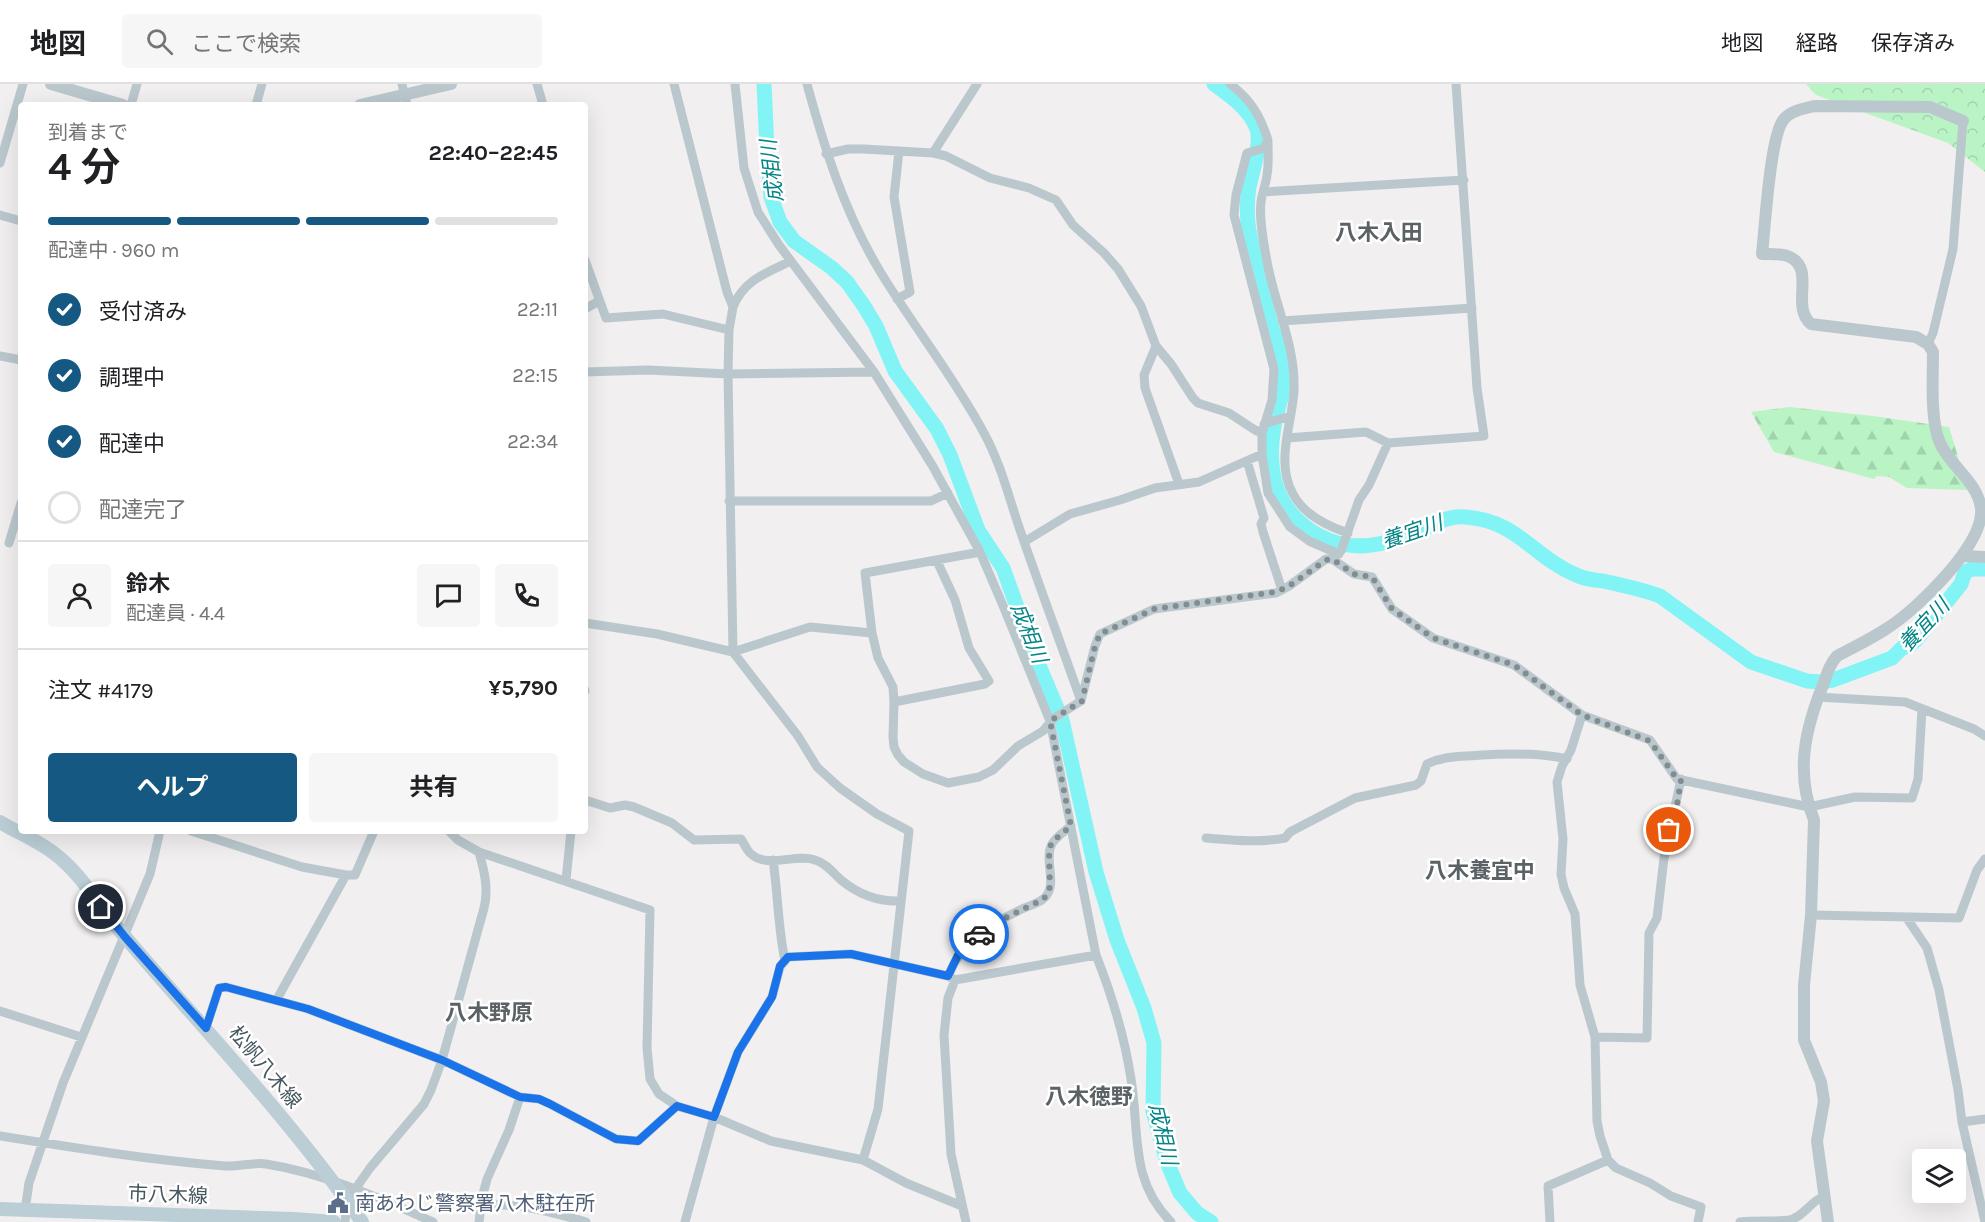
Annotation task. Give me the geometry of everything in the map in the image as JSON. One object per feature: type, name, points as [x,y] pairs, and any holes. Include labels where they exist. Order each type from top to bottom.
[{"type":"main road","name":"松帆八木線","points":[[0,822],[18,832]]},
{"type":"main road","name":"松帆八木線","points":[[21,834],[55,854],[78,876],[125,937],[206,1028],[335,1183],[362,1222]]},
{"type":"main road","name":"市八木線","points":[[0,1209],[334,1222]]},
{"type":"street","points":[[0,164],[23,84]]},
{"type":"street","points":[[51,84],[113,102]]},
{"type":"street","points":[[132,102],[137,84]]},
{"type":"street","points":[[257,102],[262,84]]},
{"type":"street","points":[[374,102],[451,84]]},
{"type":"street","points":[[537,84],[542,102]]},
{"type":"street","points":[[674,84],[727,292],[733,307]]},
{"type":"street","points":[[735,84],[744,168],[758,212],[791,261],[874,372],[932,465],[980,552],[1052,720],[1096,955],[1104,976],[1131,1078],[1139,1165],[1156,1204],[1171,1222]]},
{"type":"street","points":[[807,84],[826,154],[839,190],[864,243],[897,299],[966,401],[985,434],[999,466],[1078,703]]},
{"type":"street","points":[[933,153],[977,84]]},
{"type":"street","points":[[1230,84],[1261,118],[1266,144],[1268,169],[1261,212],[1266,258],[1292,357],[1294,375],[1285,460],[1288,483],[1293,495],[1312,516],[1348,533]]},
{"type":"street","points":[[1287,438],[1366,432],[1388,443],[1484,436],[1477,388],[1456,84]]},
{"type":"street","points":[[1828,1222],[1816,1141],[1824,1101],[1821,1082],[1804,1040],[1804,985],[1811,915],[1814,820],[1803,781],[1803,752],[1808,726],[1831,663],[1837,656],[1890,627],[1951,572],[1964,556],[1980,525],[1982,510],[1977,493],[1940,444],[1935,429],[1933,352],[1928,344],[1916,337],[1811,324],[1806,320],[1801,304],[1803,279],[1797,262],[1783,255],[1762,254],[1774,143],[1784,119],[1796,110],[1814,106],[1930,107],[1963,121],[1953,249],[1933,333],[1928,344]]},
{"type":"street","points":[[1266,144],[1248,153],[1236,195],[1234,215],[1274,369],[1272,400],[1265,426],[1262,454],[1268,493],[1290,527],[1309,541],[1337,554],[1354,574],[1372,577],[1392,609],[1433,638],[1514,665],[1582,715],[1650,741],[1677,779],[1809,807],[1855,797],[1912,798],[1918,779],[1922,709]]},
{"type":"street","points":[[826,154],[856,149],[933,153],[946,156],[990,178],[1029,189],[1056,200],[1073,225],[1118,269],[1141,306],[1156,346],[1198,403],[1229,413],[1254,430],[1290,416]]},
{"type":"street","points":[[897,299],[910,292],[894,197],[899,151]]},
{"type":"street","points":[[1263,192],[1464,180]]},
{"type":"street","points":[[0,215],[18,220]]},
{"type":"street","points":[[791,261],[761,275],[744,287],[733,307],[729,330],[729,501],[733,652],[798,736],[816,767],[868,808],[909,831],[879,1110],[863,1160]]},
{"type":"street","points":[[588,269],[606,318],[663,314],[729,330]]},
{"type":"street","points":[[588,307],[600,301]]},
{"type":"street","points":[[1282,321],[1472,308]]},
{"type":"street","points":[[1156,346],[1144,375],[1145,388],[1179,484]]},
{"type":"street","points":[[0,356],[18,359]]},
{"type":"street","points":[[588,372],[648,370],[728,374],[874,372]]},
{"type":"street","points":[[980,552],[865,573],[872,633],[878,658],[893,687],[894,747],[904,762],[922,774],[948,783],[979,777],[993,770],[1018,746],[1043,731],[1052,720],[1078,703],[1100,634],[1154,609],[1282,590],[1337,554],[1348,533],[1359,500],[1369,485],[1388,443]]},
{"type":"street","points":[[1024,542],[1070,514],[1155,488],[1199,482],[1262,454]]},
{"type":"street","points":[[1247,461],[1263,518],[1261,524],[1263,532],[1282,590]]},
{"type":"street","points":[[729,501],[931,501],[948,494]]},
{"type":"street","points":[[9,543],[18,522]]},
{"type":"street","points":[[1964,556],[1985,557]]},
{"type":"street","points":[[894,702],[985,684],[989,681],[969,648],[955,600],[937,561]]},
{"type":"street","points":[[588,623],[657,634],[733,652],[810,627],[872,633]]},
{"type":"street","points":[[1820,692],[1905,702],[1974,729],[1985,736]]},
{"type":"street","points":[[1582,715],[1571,750],[1562,766],[1557,782],[1563,839],[1561,874],[1575,914],[1580,985],[1595,1037],[1597,1121],[1608,1160],[1616,1168],[1650,1183],[1671,1196],[1701,1207],[1698,1222]]},
{"type":"street","points":[[1206,838],[1251,841],[1285,838],[1290,832],[1355,798],[1416,785],[1421,781],[1427,764],[1451,756],[1499,753],[1567,759]]},
{"type":"street","points":[[1595,1037],[1647,1038],[1649,933],[1657,918],[1664,858],[1681,780]]},
{"type":"street","points":[[588,801],[610,808],[620,805],[634,807],[672,823],[694,840],[741,839],[750,854],[759,858],[816,860],[862,893],[882,900],[901,901]]},
{"type":"street","points":[[966,1222],[951,1154],[945,1035],[948,998],[958,955],[971,940],[991,925],[1044,899],[1050,887],[1049,850],[1052,842],[1071,826]]},
{"type":"street","points":[[25,1210],[29,1183],[42,1143],[81,1037],[150,874],[159,834]]},
{"type":"street","points":[[200,834],[302,867],[346,875],[355,875],[373,834]]},
{"type":"street","points":[[452,834],[479,852],[650,910],[647,1048],[650,1078],[659,1094],[677,1106],[714,1117],[771,1141],[863,1160],[906,1183],[962,1206]]},
{"type":"street","points":[[566,880],[571,834]]},
{"type":"street","points":[[345,1222],[347,1201],[370,1168],[424,1104],[442,1060],[487,898],[479,852]]},
{"type":"street","points":[[1811,915],[1959,918],[1977,870],[1985,859]]},
{"type":"street","points":[[773,860],[785,961]]},
{"type":"street","points":[[277,999],[346,875]]},
{"type":"street","points":[[1906,916],[1927,948],[1930,958],[1958,1090],[1962,1122],[1985,1222]]},
{"type":"street","points":[[685,1222],[714,1117],[738,1052],[772,997],[780,966],[788,957],[851,954],[952,978],[1096,955]]},
{"type":"street","points":[[206,1028],[219,988],[226,987],[308,1009],[442,1060],[520,1097],[539,1099],[616,1139],[638,1141],[677,1106]]},
{"type":"street","points":[[0,1011],[81,1037]]},
{"type":"street","points":[[479,1222],[487,1179],[509,1130],[520,1097]]},
{"type":"street","points":[[1962,1122],[1985,1119]]},
{"type":"street","points":[[0,1138],[228,1167],[264,1163],[312,1174],[356,1188],[433,1222]]},
{"type":"street","points":[[1550,1222],[1548,1186],[1608,1160]]},
{"type":"street","points":[[1740,1222],[1789,1220],[1804,1213],[1825,1196]]},
{"type":"street","points":[[481,1205],[532,1207],[586,1222]]},
{"type":"green space","points":[[1806,84],[1985,84],[1985,172],[1948,143],[1816,95]]},
{"type":"green space","points":[[1789,407],[1949,427],[1968,490],[1907,488],[1889,477],[1877,476],[1874,479],[1774,452],[1751,412]]},
{"type":"waterway","name":"成相川","points":[[764,84],[771,197],[780,222],[794,241],[832,268],[847,282],[864,306],[876,326],[895,371],[937,429],[950,455],[978,530],[1003,568],[1031,639],[1040,668],[1062,720],[1096,872],[1117,940],[1144,1008],[1154,1043],[1153,1111],[1167,1162],[1180,1193],[1197,1213],[1211,1222]]},
{"type":"waterway","name":"養宜川","points":[[1214,84],[1245,109],[1257,129],[1257,150],[1249,187],[1247,210],[1267,309],[1284,373],[1272,441],[1273,470],[1280,496],[1287,508],[1307,528],[1321,537],[1350,545],[1365,546],[1394,540],[1449,518],[1466,517],[1484,520],[1512,532],[1561,568],[1579,576],[1632,587],[1660,596],[1751,662],[1807,681],[1821,682],[1833,680],[1892,658],[1902,648],[1916,640],[1961,584],[1965,572],[1972,569],[1985,569]]},
{"type":"way so far","points":[[979,934],[991,925],[1044,899],[1050,887],[1049,850],[1052,842],[1071,826],[1050,721],[1082,701],[1091,660],[1100,634],[1154,609],[1276,592],[1289,586],[1326,560],[1332,559],[1354,574],[1372,577],[1392,609],[1433,638],[1514,665],[1582,715],[1650,741],[1677,779],[1681,780],[1677,805],[1669,830]]},
{"type":"place","name":"南あわじ警察署八木駐在所","points":[[338,1203]]},
{"type":"district","name":"八木入田","points":[[1379,233]]},
{"type":"district","name":"八木養宜中","points":[[1480,871]]},
{"type":"district","name":"八木野原","points":[[489,1013]]},
{"type":"district","name":"八木徳野","points":[[1089,1097]]},
{"type":"route","points":[[101,907],[206,1028],[219,988],[226,987],[277,999],[442,1060],[520,1097],[539,1099],[616,1139],[638,1141],[677,1106],[714,1117],[738,1052],[772,997],[780,966],[788,957],[851,954],[948,976],[958,955],[979,934]]}]
